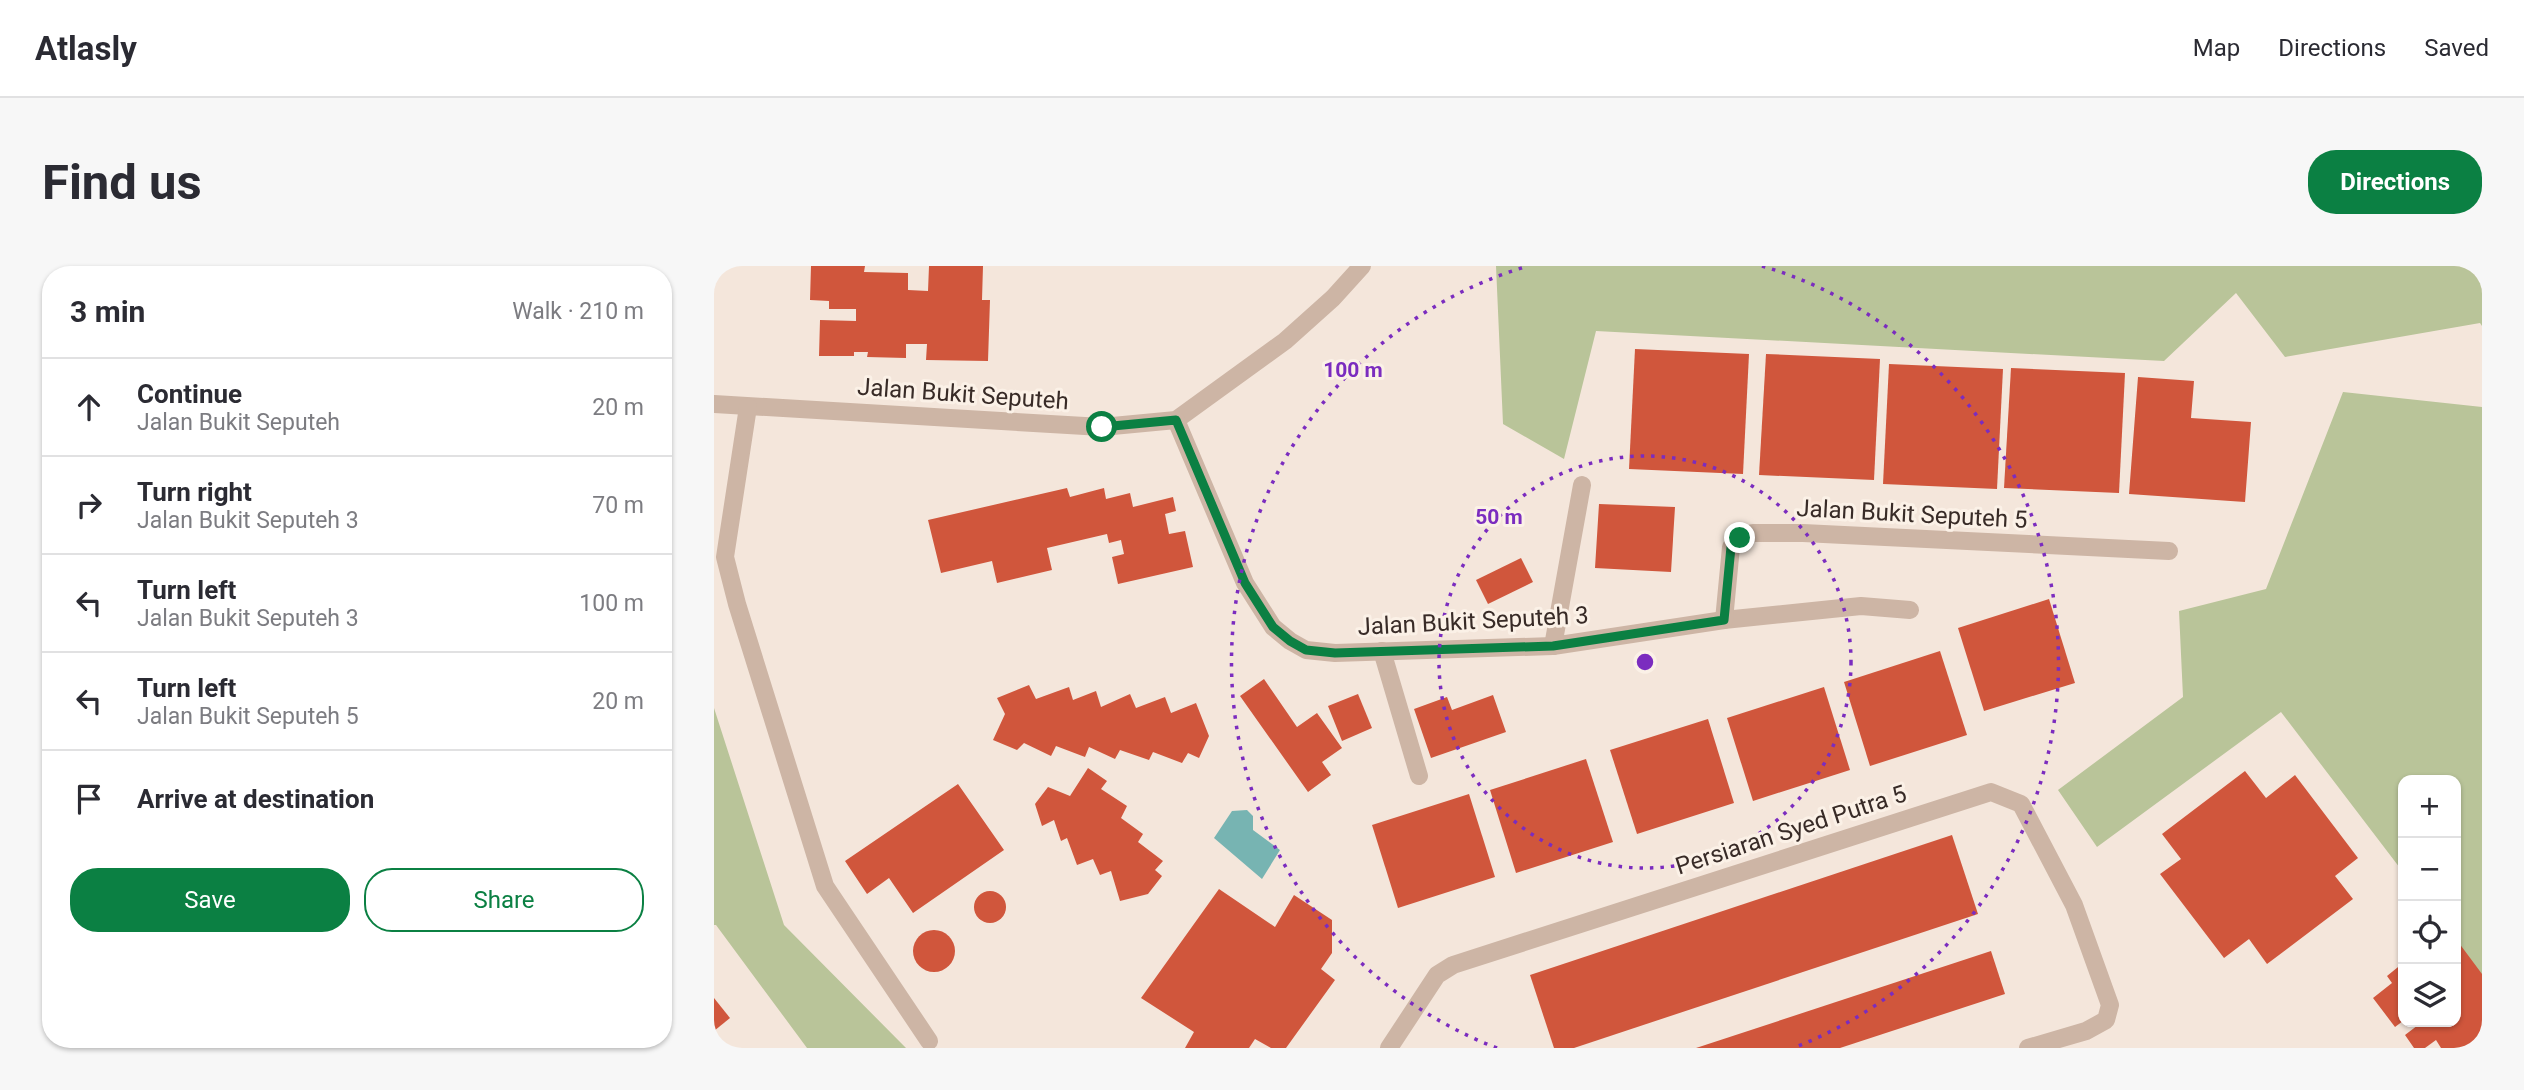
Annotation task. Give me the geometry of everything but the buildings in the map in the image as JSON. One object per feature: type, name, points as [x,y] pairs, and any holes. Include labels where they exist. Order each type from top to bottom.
[{"type":"street","points":[[1176,420],[1285,341],[1333,298],[1363,266]]},
{"type":"street","name":"Jalan Bukit Seputeh","points":[[714,404],[1102,427],[1176,420]]},
{"type":"street","points":[[748,407],[725,557],[737,604],[825,886],[929,1041]]},
{"type":"street","name":"Jalan Bukit Seputeh 3","points":[[1176,420],[1245,583],[1273,627],[1306,650],[1335,653],[1553,646],[1724,620],[1861,606],[1910,610]]},
{"type":"street","points":[[1553,646],[1582,485]]},
{"type":"street","name":"Jalan Bukit Seputeh 5","points":[[1724,620],[1731,547],[1740,538],[1753,533],[1802,533],[2169,551]]},
{"type":"street","points":[[1382,651],[1419,776]]},
{"type":"street","name":"Persiaran Syed Putra 5","points":[[1389,1048],[1437,975],[1452,965],[1990,792],[2021,804],[2074,905],[2110,1005],[2106,1020],[2087,1031],[2028,1048]]},
{"type":"green space","points":[[1496,266],[2482,266],[2482,326],[2480,323],[2285,357],[2236,293],[2164,361],[1596,331],[1564,459],[1503,424]]},
{"type":"green space","points":[[2343,392],[2482,407],[2482,975],[2461,948],[2461,775],[2398,775],[2398,865],[2281,712],[2097,847],[2058,790],[2183,697],[2179,611],[2266,589]]},
{"type":"green space","points":[[714,708],[784,925],[906,1048],[807,1048],[714,925]]},
{"type":"water","points":[[1247,810],[1253,816],[1253,830],[1280,850],[1262,879],[1214,838],[1232,811]]},
{"type":"route","points":[[1102,427],[1176,420],[1245,583],[1273,627],[1306,650],[1335,653],[1553,646],[1724,620],[1731,547],[1740,538]]}]
